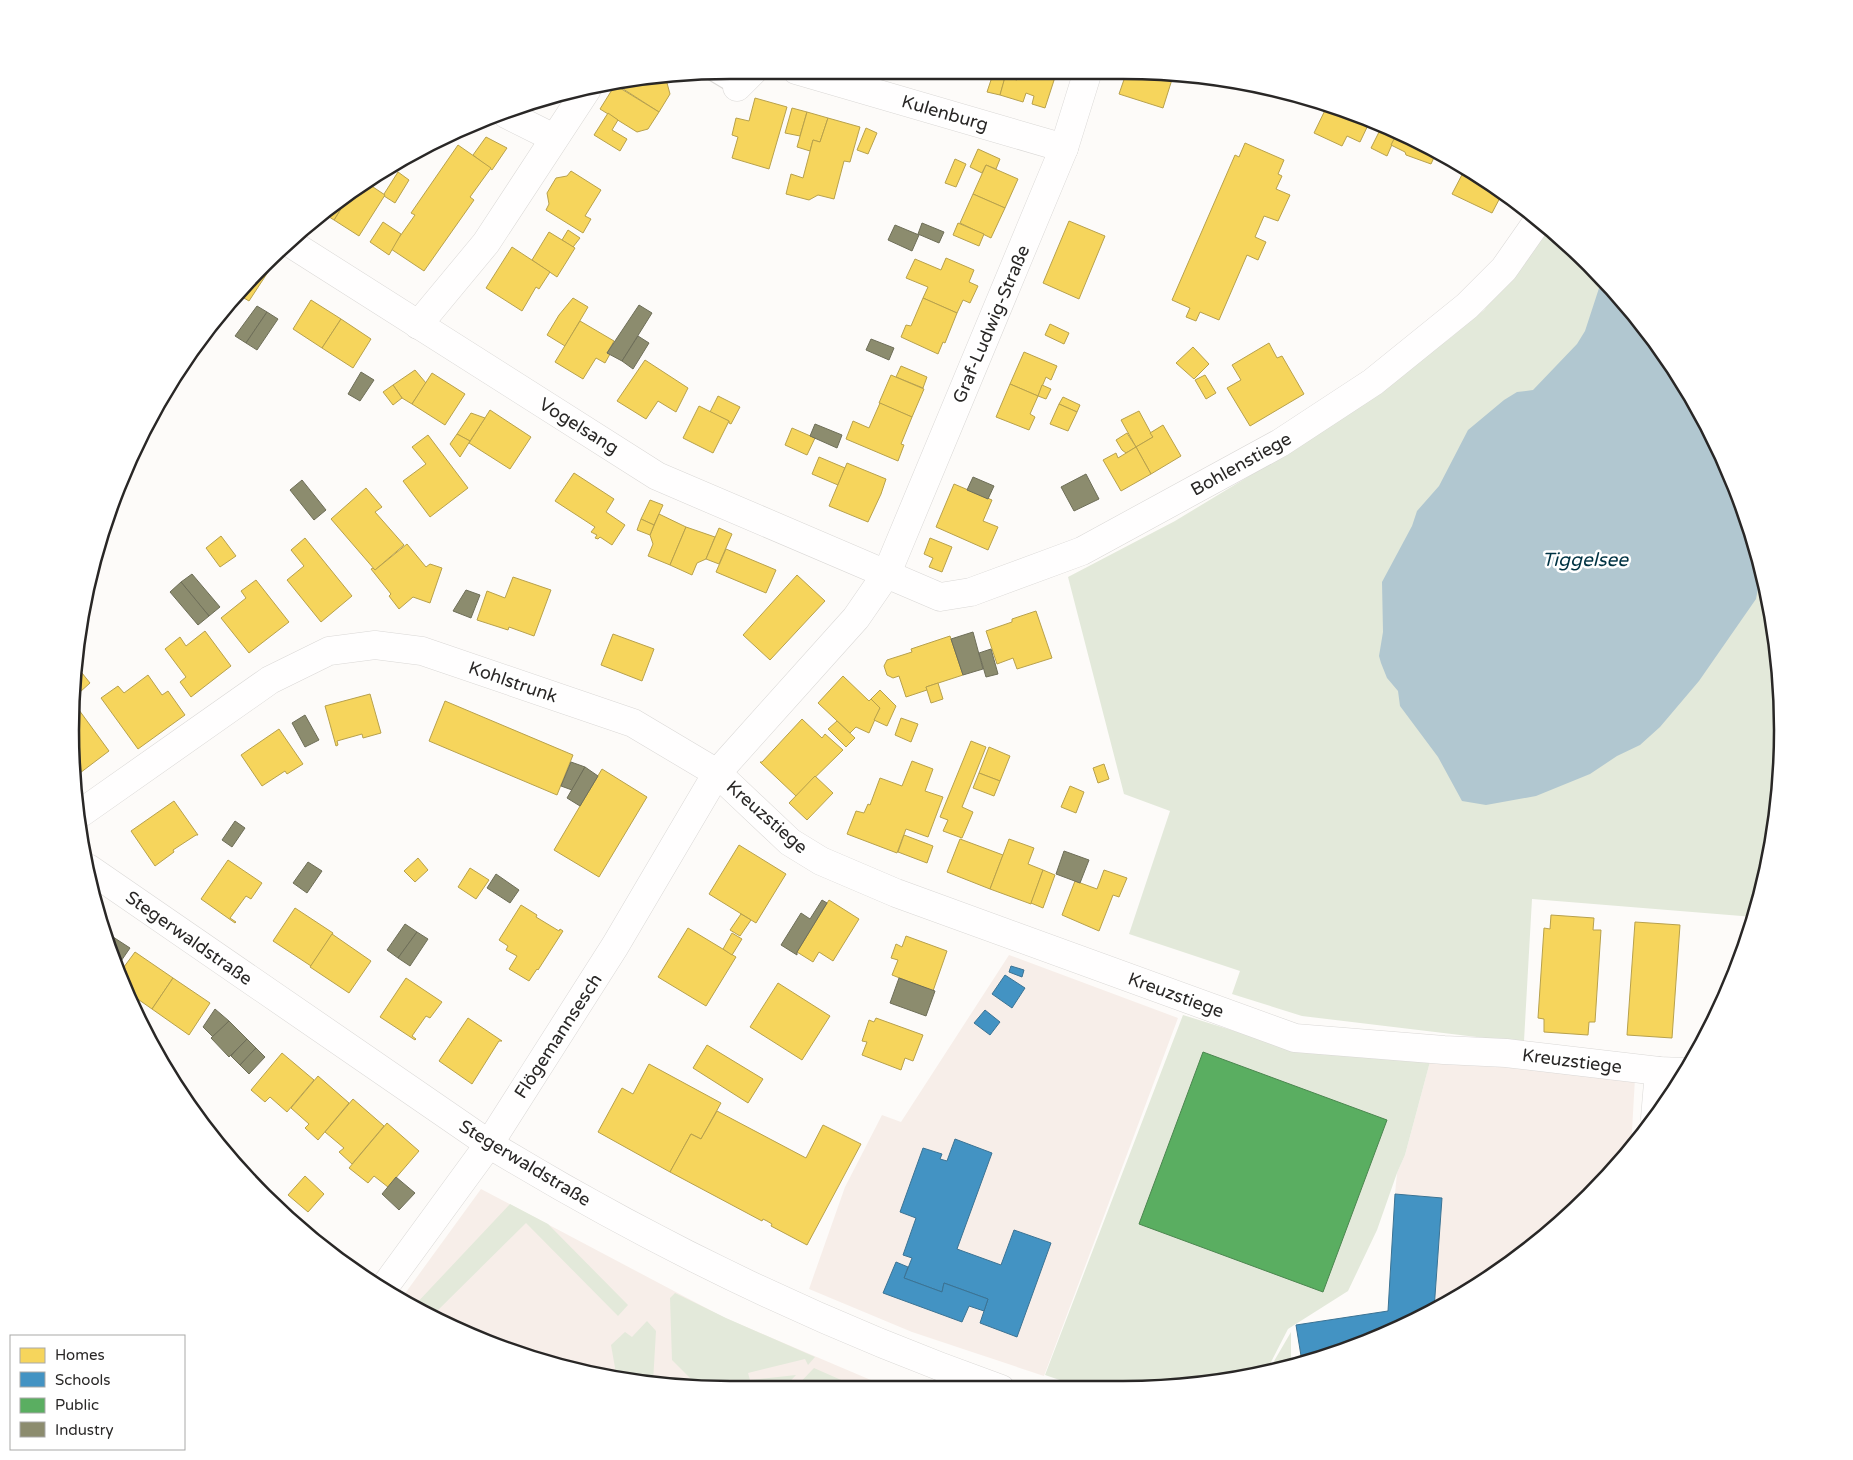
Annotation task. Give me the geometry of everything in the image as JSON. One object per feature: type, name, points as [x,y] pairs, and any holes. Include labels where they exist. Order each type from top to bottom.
[{"type":"street","name":"Kulenburg","points":[[827,79],[1064,148]]},
{"type":"street","name":"Graf-Ludwig-Straße","points":[[887,573],[1064,148],[1086,79]]},
{"type":"street","points":[[418,325],[486,243],[582,96]]},
{"type":"street","points":[[511,117],[554,138]]},
{"type":"street","name":"Bohlenstiege","points":[[887,573],[940,597],[971,592],[1091,547],[1280,443],[1373,382],[1467,306],[1504,269],[1534,226]]},
{"type":"street","name":"Vogelsang","points":[[295,246],[657,476],[887,573]]},
{"type":"street","points":[[717,773],[856,618],[887,573]]},
{"type":"street","name":"Kohlstrunk","points":[[84,811],[270,680],[329,651],[375,645],[422,651],[633,723],[717,773]]},
{"type":"street","name":"Kreuzstiege","points":[[717,773],[790,842],[821,861],[896,893],[1295,1038],[1506,1053],[1671,1072]]},
{"type":"street","name":"Flögemannsesch","points":[[388,1284],[489,1144],[615,946],[717,773]]},
{"type":"street","name":"Stegerwaldstraße","points":[[95,873],[489,1144],[551,1180],[619,1217],[812,1314],[979,1381]]},
{"type":"street","points":[[1664,1092],[1671,1072]]},
{"type":"shaded area","points":[[1009,955],[1178,1018],[1044,1376],[912,1332],[809,1289],[845,1187],[882,1115],[901,1122]]},
{"type":"shaded area","points":[[1431,1058],[1443,1061],[1635,1078],[1632,1136],[1613,1159],[1584,1191],[1519,1247],[1485,1271],[1435,1302],[1441,1198],[1395,1194],[1397,1173],[1405,1155]]},
{"type":"shaded area","points":[[481,1189],[725,1318],[873,1381],[687,1380],[603,1369],[521,1347],[481,1332],[404,1294]]},
{"type":"green space","points":[[1543,232],[1584,269],[1640,334],[1687,404],[1725,481],[1740,521],[1762,603],[1773,687],[1773,773],[1769,815],[1762,857],[1747,916],[1532,899],[1524,1041],[1510,1041],[1302,1016],[1232,994],[1240,971],[1129,934],[1170,811],[1124,794],[1068,577],[1175,521],[1312,438],[1449,339],[1484,310]]},
{"type":"green space","points":[[1183,1015],[1292,1049],[1431,1058],[1405,1155],[1377,1230],[1348,1291],[1288,1329],[1270,1364],[1208,1376],[1166,1380],[1063,1381],[1045,1375]]},
{"type":"green space","points":[[510,1204],[548,1224],[628,1305],[618,1316],[526,1223],[437,1311],[418,1301]]},
{"type":"green space","points":[[675,1293],[726,1318],[815,1357],[808,1365],[805,1359],[748,1373],[750,1380],[796,1375],[790,1381],[692,1380],[672,1360],[670,1298]]},
{"type":"green space","points":[[647,1321],[656,1331],[653,1377],[616,1371],[611,1345],[625,1332],[632,1337]]},
{"type":"green space","points":[[1291,1332],[1291,1359],[1273,1364]]},
{"type":"green space","points":[[814,1368],[844,1381],[826,1381],[802,1381]]},
{"type":"water","name":"Tiggelsee","points":[[1600,286],[1640,334],[1664,368],[1687,404],[1707,442],[1725,481],[1740,521],[1758,587],[1756,599],[1699,681],[1660,727],[1640,745],[1617,756],[1590,774],[1536,796],[1486,805],[1462,801],[1438,757],[1400,706],[1398,691],[1387,678],[1381,663],[1379,656],[1383,632],[1382,582],[1412,526],[1417,511],[1439,486],[1468,430],[1504,400],[1517,392],[1533,390],[1577,344],[1585,331]]},
{"type":"building: Homes","points":[[991,79],[1005,79],[1000,95],[987,92]]},
{"type":"building: Homes","points":[[1004,79],[1054,79],[1045,108],[1032,104],[1034,96],[1026,93],[1023,102],[1000,95]]},
{"type":"building: Homes","points":[[1124,79],[1172,81],[1163,108],[1119,94]]},
{"type":"building: Homes","points":[[666,82],[670,94],[659,112],[622,88]]},
{"type":"building: Homes","points":[[620,88],[659,112],[648,129],[637,132],[600,109],[612,89]]},
{"type":"building: Homes","points":[[755,98],[787,107],[769,169],[732,158],[738,137],[732,135],[736,118],[749,121]]},
{"type":"building: Homes","points":[[792,108],[807,112],[800,136],[785,133]]},
{"type":"building: Homes","points":[[1325,111],[1367,126],[1360,142],[1347,136],[1342,146],[1314,133]]},
{"type":"building: Homes","points":[[807,112],[828,118],[820,142],[813,140],[810,151],[797,147]]},
{"type":"building: Homes","points":[[608,113],[618,120],[612,130],[627,139],[620,151],[594,135]]},
{"type":"building: Homes","points":[[828,118],[860,127],[850,162],[844,161],[834,199],[818,195],[809,200],[786,194],[791,174],[803,178],[813,140],[820,142]]},
{"type":"building: Homes","points":[[866,128],[877,133],[868,154],[857,150]]},
{"type":"building: Homes","points":[[1379,131],[1395,138],[1387,156],[1371,148]]},
{"type":"building: Homes","points":[[486,137],[507,148],[492,170],[473,155]]},
{"type":"building: Homes","points":[[1394,138],[1434,158],[1431,164],[1406,155],[1405,152],[1391,145]]},
{"type":"building: Homes","points":[[1245,143],[1284,160],[1278,174],[1282,176],[1276,189],[1290,195],[1278,221],[1264,216],[1255,237],[1266,242],[1258,260],[1247,255],[1219,320],[1200,312],[1196,321],[1186,317],[1190,308],[1172,300],[1235,155],[1239,157]]},
{"type":"building: Homes","points":[[458,145],[491,168],[470,197],[474,200],[424,271],[391,249],[415,215],[411,213]]},
{"type":"building: Homes","points":[[978,149],[1000,159],[996,169],[986,165],[982,173],[970,167]]},
{"type":"building: Homes","points":[[955,159],[966,164],[956,187],[945,183]]},
{"type":"building: Homes","points":[[986,165],[1018,179],[1005,208],[973,194]]},
{"type":"building: Homes","points":[[571,171],[601,190],[585,216],[591,219],[583,233],[546,210],[549,204],[547,193],[556,178],[567,176]]},
{"type":"building: Homes","points":[[398,172],[409,180],[395,203],[384,196],[384,194]]},
{"type":"building: Homes","points":[[1462,174],[1499,199],[1492,213],[1452,194]]},
{"type":"building: Homes","points":[[372,186],[385,195],[359,236],[334,220],[342,208]]},
{"type":"building: Homes","points":[[973,194],[1005,208],[991,238],[960,223]]},
{"type":"building: Homes","points":[[342,208],[334,220],[329,217]]},
{"type":"building: Homes","points":[[1069,221],[1105,236],[1079,299],[1043,283]]},
{"type":"building: Homes","points":[[383,222],[401,234],[389,255],[370,242]]},
{"type":"building: Homes","points":[[958,223],[984,234],[979,246],[953,235]]},
{"type":"building: Homes","points":[[568,230],[580,238],[573,247],[562,240]]},
{"type":"building: Homes","points":[[549,232],[575,248],[557,277],[532,260]]},
{"type":"building: Homes","points":[[512,247],[550,272],[539,289],[536,287],[522,311],[486,288]]},
{"type":"building: Homes","points":[[946,258],[974,270],[969,282],[978,286],[970,303],[963,300],[957,313],[923,298],[928,287],[906,278],[915,259],[941,270]]},
{"type":"building: Homes","points":[[268,272],[249,301],[243,298]]},
{"type":"building: Homes","points":[[573,298],[588,307],[565,346],[547,335],[559,315]]},
{"type":"building: Homes","points":[[923,298],[957,313],[945,343],[943,342],[938,354],[901,337],[906,325],[911,326]]},
{"type":"building: Homes","points":[[311,300],[341,319],[322,348],[293,329]]},
{"type":"building: Homes","points":[[341,319],[371,339],[353,368],[322,348]]},
{"type":"building: Homes","points":[[580,321],[614,341],[607,353],[610,354],[605,363],[596,358],[583,379],[555,362]]},
{"type":"building: Homes","points":[[1050,324],[1069,333],[1064,344],[1045,335]]},
{"type":"building: Homes","points":[[1269,343],[1277,358],[1282,356],[1304,394],[1250,426],[1227,388],[1241,380],[1232,365]]},
{"type":"building: Homes","points":[[1193,347],[1209,364],[1194,379],[1176,363]]},
{"type":"building: Homes","points":[[1024,352],[1057,366],[1051,380],[1046,377],[1038,396],[1010,384]]},
{"type":"building: Homes","points":[[645,360],[688,388],[676,412],[658,401],[646,419],[617,401]]},
{"type":"building: Homes","points":[[901,366],[927,377],[923,388],[896,377]]},
{"type":"building: Homes","points":[[415,370],[426,383],[412,404],[402,398],[393,385]]},
{"type":"building: Homes","points":[[432,373],[465,394],[445,425],[412,404]]},
{"type":"building: Homes","points":[[891,375],[924,389],[912,417],[879,403]]},
{"type":"building: Homes","points":[[1205,375],[1216,393],[1206,399],[1195,380]]},
{"type":"building: Homes","points":[[1010,384],[1038,396],[1030,414],[1035,417],[1029,430],[996,417]]},
{"type":"building: Homes","points":[[393,385],[402,398],[393,405],[383,392]]},
{"type":"building: Homes","points":[[1042,385],[1051,389],[1046,399],[1038,396]]},
{"type":"building: Homes","points":[[718,396],[740,407],[731,424],[729,421],[710,412]]},
{"type":"building: Homes","points":[[1063,397],[1080,405],[1077,412],[1059,404]]},
{"type":"building: Homes","points":[[880,403],[912,417],[901,444],[904,445],[898,461],[846,439],[853,421],[869,428]]},
{"type":"building: Homes","points":[[1059,404],[1077,412],[1068,431],[1050,424]]},
{"type":"building: Homes","points":[[699,406],[729,421],[713,453],[683,438]]},
{"type":"building: Homes","points":[[490,410],[531,437],[510,469],[469,443]]},
{"type":"building: Homes","points":[[1139,411],[1153,437],[1136,447],[1121,420]]},
{"type":"building: Homes","points":[[471,413],[485,418],[470,441],[457,434]]},
{"type":"building: Homes","points":[[1163,425],[1181,456],[1151,474],[1136,447],[1153,437],[1150,433]]},
{"type":"building: Homes","points":[[792,428],[815,438],[807,455],[785,445]]},
{"type":"building: Homes","points":[[1127,433],[1136,447],[1126,453],[1116,440]]},
{"type":"building: Homes","points":[[457,434],[470,441],[460,457],[450,444]]},
{"type":"building: Homes","points":[[428,435],[468,488],[430,517],[403,481],[426,464],[412,447]]},
{"type":"building: Homes","points":[[1136,447],[1151,474],[1121,491],[1103,460],[1116,453],[1118,458]]},
{"type":"building: Homes","points":[[819,457],[845,468],[838,485],[812,474]]},
{"type":"building: Homes","points":[[847,463],[886,479],[868,522],[829,506]]},
{"type":"building: Homes","points":[[574,473],[614,499],[606,512],[625,525],[612,545],[600,537],[598,539],[595,538],[597,535],[591,532],[595,527],[555,501]]},
{"type":"building: Homes","points":[[954,484],[992,500],[983,521],[998,527],[988,550],[936,527]]},
{"type":"building: Homes","points":[[366,488],[382,507],[375,512],[404,545],[375,570],[331,519]]},
{"type":"building: Homes","points":[[650,500],[663,505],[654,525],[641,519]]},
{"type":"building: Homes","points":[[659,514],[686,527],[670,565],[648,556],[653,544],[650,535]]},
{"type":"building: Homes","points":[[641,519],[654,525],[650,535],[637,530]]},
{"type":"building: Homes","points":[[686,527],[715,537],[706,559],[697,563],[692,575],[670,565]]},
{"type":"building: Homes","points":[[719,528],[732,534],[719,564],[706,559]]},
{"type":"building: Homes","points":[[221,536],[236,556],[220,567],[206,548]]},
{"type":"building: Homes","points":[[305,538],[352,596],[321,622],[287,580],[304,566],[291,550]]},
{"type":"building: Homes","points":[[930,538],[952,547],[942,572],[929,567],[933,558],[924,554]]},
{"type":"building: Homes","points":[[407,544],[426,567],[430,564],[442,568],[430,603],[413,597],[399,609],[389,596],[391,594],[371,569],[375,570]]},
{"type":"building: Homes","points":[[726,549],[776,570],[766,593],[716,572]]},
{"type":"building: Homes","points":[[797,575],[825,601],[770,660],[743,635]]},
{"type":"building: Homes","points":[[513,577],[551,590],[534,636],[509,627],[508,630],[477,620],[487,591],[505,598]]},
{"type":"building: Homes","points":[[256,580],[289,622],[249,653],[221,618],[246,598],[241,591]]},
{"type":"building: Homes","points":[[1036,611],[1052,658],[1017,669],[1013,658],[997,664],[986,631]]},
{"type":"building: Homes","points":[[205,631],[231,666],[191,697],[180,682],[186,677],[165,649],[180,637],[186,646]]},
{"type":"building: Homes","points":[[613,634],[654,649],[642,681],[601,665]]},
{"type":"building: Homes","points":[[950,636],[963,675],[926,687],[927,690],[906,697],[899,676],[893,678],[887,675],[884,666],[887,660],[912,652],[911,649]]},
{"type":"building: Homes","points":[[81,672],[90,683],[80,692],[80,687]]},
{"type":"building: Homes","points":[[148,675],[162,695],[168,691],[185,715],[138,749],[101,698],[118,686],[124,693]]},
{"type":"building: Homes","points":[[843,676],[869,701],[871,699],[880,708],[869,733],[856,727],[850,733],[818,703]]},
{"type":"building: Homes","points":[[938,683],[943,699],[931,703],[926,687]]},
{"type":"building: Homes","points":[[880,690],[896,706],[887,726],[874,720],[880,708],[871,699]]},
{"type":"building: Homes","points":[[370,694],[381,733],[363,738],[362,734],[337,741],[338,745],[336,746],[325,706]]},
{"type":"building: Homes","points":[[445,701],[573,755],[557,795],[429,741]]},
{"type":"building: Homes","points":[[79,711],[109,751],[80,773]]},
{"type":"building: Homes","points":[[901,718],[918,724],[911,742],[895,735]]},
{"type":"building: Homes","points":[[802,719],[822,738],[825,734],[843,750],[796,796],[760,762]]},
{"type":"building: Homes","points":[[837,721],[855,738],[846,747],[828,729]]},
{"type":"building: Homes","points":[[279,729],[303,764],[287,774],[285,771],[262,786],[241,755]]},
{"type":"building: Homes","points":[[971,741],[986,747],[962,807],[973,812],[962,838],[943,831],[948,820],[940,817]]},
{"type":"building: Homes","points":[[989,747],[1010,756],[1000,781],[979,773]]},
{"type":"building: Homes","points":[[912,761],[933,769],[925,791],[943,797],[928,837],[906,829],[897,853],[847,834],[856,811],[864,813],[868,804],[870,805],[880,778],[902,786]]},
{"type":"building: Homes","points":[[1104,764],[1109,779],[1098,783],[1093,768]]},
{"type":"building: Homes","points":[[602,769],[647,797],[599,877],[554,850]]},
{"type":"building: Homes","points":[[979,773],[1000,781],[994,796],[973,788]]},
{"type":"building: Homes","points":[[815,776],[833,793],[807,820],[789,803]]},
{"type":"building: Homes","points":[[1070,786],[1084,792],[1076,813],[1061,807]]},
{"type":"building: Homes","points":[[174,801],[198,835],[173,850],[174,852],[155,866],[131,831]]},
{"type":"building: Homes","points":[[904,835],[933,846],[927,863],[898,852]]},
{"type":"building: Homes","points":[[960,839],[1003,855],[990,889],[947,872]]},
{"type":"building: Homes","points":[[1009,839],[1034,848],[1028,864],[1043,870],[1031,904],[990,889]]},
{"type":"building: Homes","points":[[739,845],[786,874],[756,923],[709,894]]},
{"type":"building: Homes","points":[[418,858],[428,870],[415,882],[404,871]]},
{"type":"building: Homes","points":[[228,860],[262,883],[251,899],[246,896],[230,918],[235,923],[201,899]]},
{"type":"building: Homes","points":[[470,868],[489,880],[476,899],[458,887]]},
{"type":"building: Homes","points":[[1043,870],[1055,875],[1043,908],[1031,903]]},
{"type":"building: Homes","points":[[1104,870],[1127,878],[1119,897],[1113,895],[1099,931],[1062,915],[1075,881],[1097,889]]},
{"type":"building: Homes","points":[[829,900],[859,919],[833,961],[819,952],[813,962],[797,952]]},
{"type":"building: Homes","points":[[521,905],[537,915],[536,917],[559,931],[560,929],[563,931],[529,981],[509,969],[517,956],[506,950],[508,946],[499,940]]},
{"type":"building: Homes","points":[[295,908],[333,933],[311,966],[273,941]]},
{"type":"building: Homes","points":[[741,914],[751,920],[740,936],[730,930]]},
{"type":"building: Homes","points":[[1551,915],[1594,918],[1593,930],[1601,930],[1595,1022],[1589,1022],[1588,1035],[1544,1032],[1544,1019],[1538,1018],[1544,928],[1550,929]]},
{"type":"building: Homes","points":[[1635,922],[1680,925],[1672,1038],[1627,1035]]},
{"type":"building: Homes","points":[[688,928],[736,957],[706,1006],[658,977]]},
{"type":"building: Homes","points":[[732,933],[742,939],[732,955],[723,949]]},
{"type":"building: Homes","points":[[332,934],[371,961],[349,993],[310,967]]},
{"type":"building: Homes","points":[[906,936],[947,951],[933,991],[892,975],[898,960],[891,958],[896,944],[902,947]]},
{"type":"building: Homes","points":[[135,952],[173,978],[152,1009],[137,998],[124,967]]},
{"type":"building: Homes","points":[[173,978],[210,1003],[189,1035],[152,1009]]},
{"type":"building: Homes","points":[[406,978],[442,1002],[430,1018],[426,1016],[412,1036],[415,1040],[380,1017]]},
{"type":"building: Homes","points":[[778,983],[830,1016],[802,1060],[750,1027]]},
{"type":"building: Homes","points":[[468,1018],[502,1041],[499,1041],[472,1084],[439,1061]]},
{"type":"building: Homes","points":[[876,1018],[923,1035],[913,1061],[905,1058],[901,1070],[862,1055],[867,1042],[862,1041],[869,1020],[874,1022]]},
{"type":"building: Homes","points":[[707,1045],[763,1079],[748,1103],[693,1068]]},
{"type":"building: Homes","points":[[282,1053],[314,1080],[287,1112],[270,1097],[265,1102],[251,1090]]},
{"type":"building: Homes","points":[[649,1064],[721,1103],[701,1139],[691,1134],[670,1172],[598,1132],[622,1088],[633,1094]]},
{"type":"building: Homes","points":[[318,1076],[349,1103],[318,1140],[305,1128],[309,1124],[291,1108]]},
{"type":"building: Homes","points":[[353,1099],[384,1126],[352,1164],[339,1152],[344,1148],[325,1132]]},
{"type":"building: Homes","points":[[717,1111],[806,1158],[823,1125],[861,1144],[807,1245],[771,1226],[772,1224],[767,1221],[763,1219],[762,1221],[670,1172],[691,1134],[701,1139]]},
{"type":"building: Homes","points":[[387,1123],[419,1151],[388,1187],[374,1176],[368,1183],[349,1168]]},
{"type":"building: Homes","points":[[305,1176],[324,1194],[308,1212],[288,1195]]},
{"type":"building: Schools","points":[[1011,966],[1024,970],[1022,977],[1009,972]]},
{"type":"building: Schools","points":[[1005,975],[1025,988],[1012,1008],[992,994]]},
{"type":"building: Schools","points":[[985,1010],[1000,1022],[990,1035],[974,1023]]},
{"type":"building: Schools","points":[[955,1139],[992,1153],[957,1249],[1001,1265],[1014,1230],[1051,1243],[1017,1337],[980,1323],[988,1299],[944,1283],[942,1292],[904,1278],[912,1258],[903,1255],[916,1218],[900,1212],[923,1148],[942,1154],[940,1159],[947,1161]]},
{"type":"building: Schools","points":[[1395,1194],[1442,1198],[1435,1302],[1372,1332],[1301,1356],[1296,1325],[1388,1311]]},
{"type":"building: Schools","points":[[896,1262],[908,1267],[904,1278],[942,1292],[944,1283],[988,1299],[984,1311],[969,1306],[962,1322],[883,1293]]},
{"type":"building: Public","points":[[1203,1052],[1387,1120],[1323,1292],[1139,1224]]},
{"type":"building: Industry","points":[[922,223],[944,232],[939,243],[918,234]]},
{"type":"building: Industry","points":[[895,225],[919,235],[912,251],[888,240]]},
{"type":"building: Industry","points":[[639,305],[652,313],[622,361],[607,353]]},
{"type":"building: Industry","points":[[257,306],[267,312],[246,343],[235,336]]},
{"type":"building: Industry","points":[[267,312],[278,319],[257,350],[246,343]]},
{"type":"building: Industry","points":[[638,336],[649,343],[633,369],[622,361]]},
{"type":"building: Industry","points":[[871,339],[894,348],[889,360],[866,350]]},
{"type":"building: Industry","points":[[361,372],[374,380],[360,401],[348,394]]},
{"type":"building: Industry","points":[[815,424],[842,435],[837,448],[810,436]]},
{"type":"building: Industry","points":[[1086,474],[1099,499],[1074,511],[1061,487]]},
{"type":"building: Industry","points":[[973,477],[994,486],[988,499],[967,490]]},
{"type":"building: Industry","points":[[302,480],[326,510],[314,520],[290,490]]},
{"type":"building: Industry","points":[[192,574],[220,607],[209,616],[181,582]]},
{"type":"building: Industry","points":[[181,582],[209,616],[198,625],[170,592]]},
{"type":"building: Industry","points":[[466,590],[480,595],[471,618],[453,611]]},
{"type":"building: Industry","points":[[973,632],[983,669],[963,675],[951,639]]},
{"type":"building: Industry","points":[[991,649],[998,674],[986,677],[979,653]]},
{"type":"building: Industry","points":[[305,715],[319,740],[305,747],[292,723]]},
{"type":"building: Industry","points":[[571,762],[585,767],[572,790],[561,786]]},
{"type":"building: Industry","points":[[585,767],[598,776],[580,806],[567,798]]},
{"type":"building: Industry","points":[[235,821],[245,828],[232,847],[222,840]]},
{"type":"building: Industry","points":[[1064,851],[1089,860],[1080,883],[1056,874]]},
{"type":"building: Industry","points":[[308,862],[322,871],[307,893],[293,883]]},
{"type":"building: Industry","points":[[496,874],[519,890],[510,903],[487,888]]},
{"type":"building: Industry","points":[[822,900],[827,903],[797,955],[781,945],[801,913],[810,919]]},
{"type":"building: Industry","points":[[405,924],[417,932],[398,958],[387,950]]},
{"type":"building: Industry","points":[[417,932],[428,939],[410,966],[398,958]]},
{"type":"building: Industry","points":[[112,936],[130,948],[121,961]]},
{"type":"building: Industry","points":[[899,978],[935,991],[926,1016],[890,1003]]},
{"type":"building: Industry","points":[[215,1009],[229,1021],[213,1037],[203,1027]]},
{"type":"building: Industry","points":[[229,1021],[247,1039],[229,1057],[211,1038]]},
{"type":"building: Industry","points":[[247,1039],[256,1048],[240,1065],[231,1056]]},
{"type":"building: Industry","points":[[256,1048],[265,1057],[249,1074],[240,1065]]},
{"type":"building: Industry","points":[[396,1177],[415,1193],[399,1210],[382,1194]]}]
